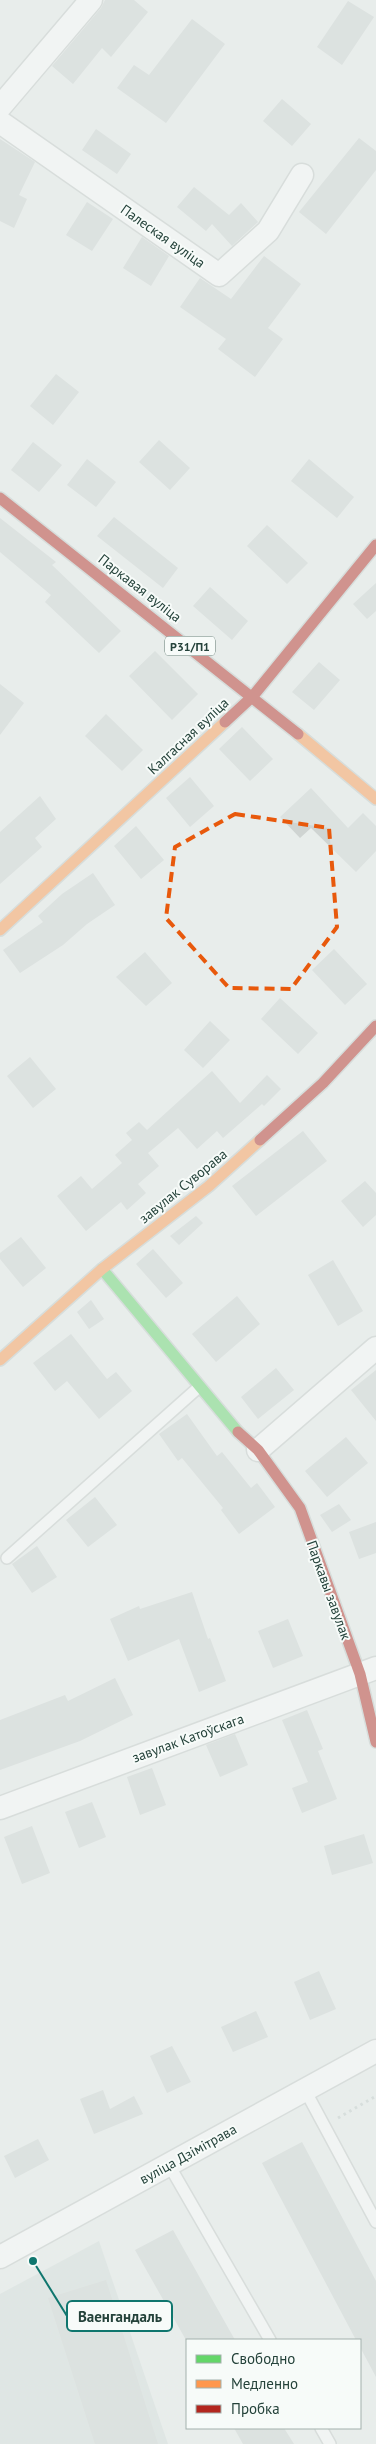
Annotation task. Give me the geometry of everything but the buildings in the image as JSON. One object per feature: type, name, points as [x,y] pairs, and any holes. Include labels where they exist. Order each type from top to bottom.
[{"type":"street","points":[[0,107],[91,0]]},
{"type":"street","name":"Палеская вуліца","points":[[0,122],[218,275],[268,231],[302,174]]},
{"type":"street","name":"Паркавая вуліца","points":[[0,498],[253,696],[376,799]]},
{"type":"street","name":"Калгасная вуліца","points":[[0,930],[253,696],[376,545]]},
{"type":"street","name":"завулак Суворава","points":[[0,1360],[102,1269],[208,1186],[323,1083],[376,1026]]},
{"type":"street","name":"Паркавы завулак","points":[[102,1269],[232,1426],[258,1450],[300,1508],[368,1671],[376,1742]]},
{"type":"street","points":[[258,1450],[376,1348]]},
{"type":"street","name":"завулак Катоўскага","points":[[0,1808],[368,1671]]},
{"type":"street","name":"вуліца Дзімітрава","points":[[0,2257],[376,2050]]},
{"type":"lane","points":[[7,1558],[200,1387]]},
{"type":"lane","points":[[305,2090],[376,2222]]},
{"type":"lane","points":[[169,2164],[269,2339]]},
{"type":"lane","points":[[322,2429],[330,2444]]},
{"type":"path","points":[[324,2125],[376,2096]]},
{"type":"highlighted area","points":[[235,814],[329,828],[337,927],[291,989],[229,988],[166,918],[175,847]]},
{"type":"shaded area","points":[[99,2241],[168,2444],[0,2444],[0,2294]]},
{"type":"traffic: fast","points":[[102,1269],[238,1432]]},
{"type":"traffic: slow","points":[[0,930],[225,722]]},
{"type":"traffic: slow","points":[[298,734],[376,799]]},
{"type":"traffic: slow","points":[[0,1360],[102,1269],[209,1186],[260,1140]]},
{"type":"traffic: jam","points":[[0,498],[298,734]]},
{"type":"traffic: jam","points":[[225,722],[253,696],[376,545]]},
{"type":"traffic: jam","points":[[260,1140],[323,1083],[376,1026]]},
{"type":"traffic: jam","points":[[238,1432],[258,1450],[300,1508],[360,1674],[376,1742]]},
{"type":"place","name":"Ваенгандаль","points":[[33,2261]]}]
